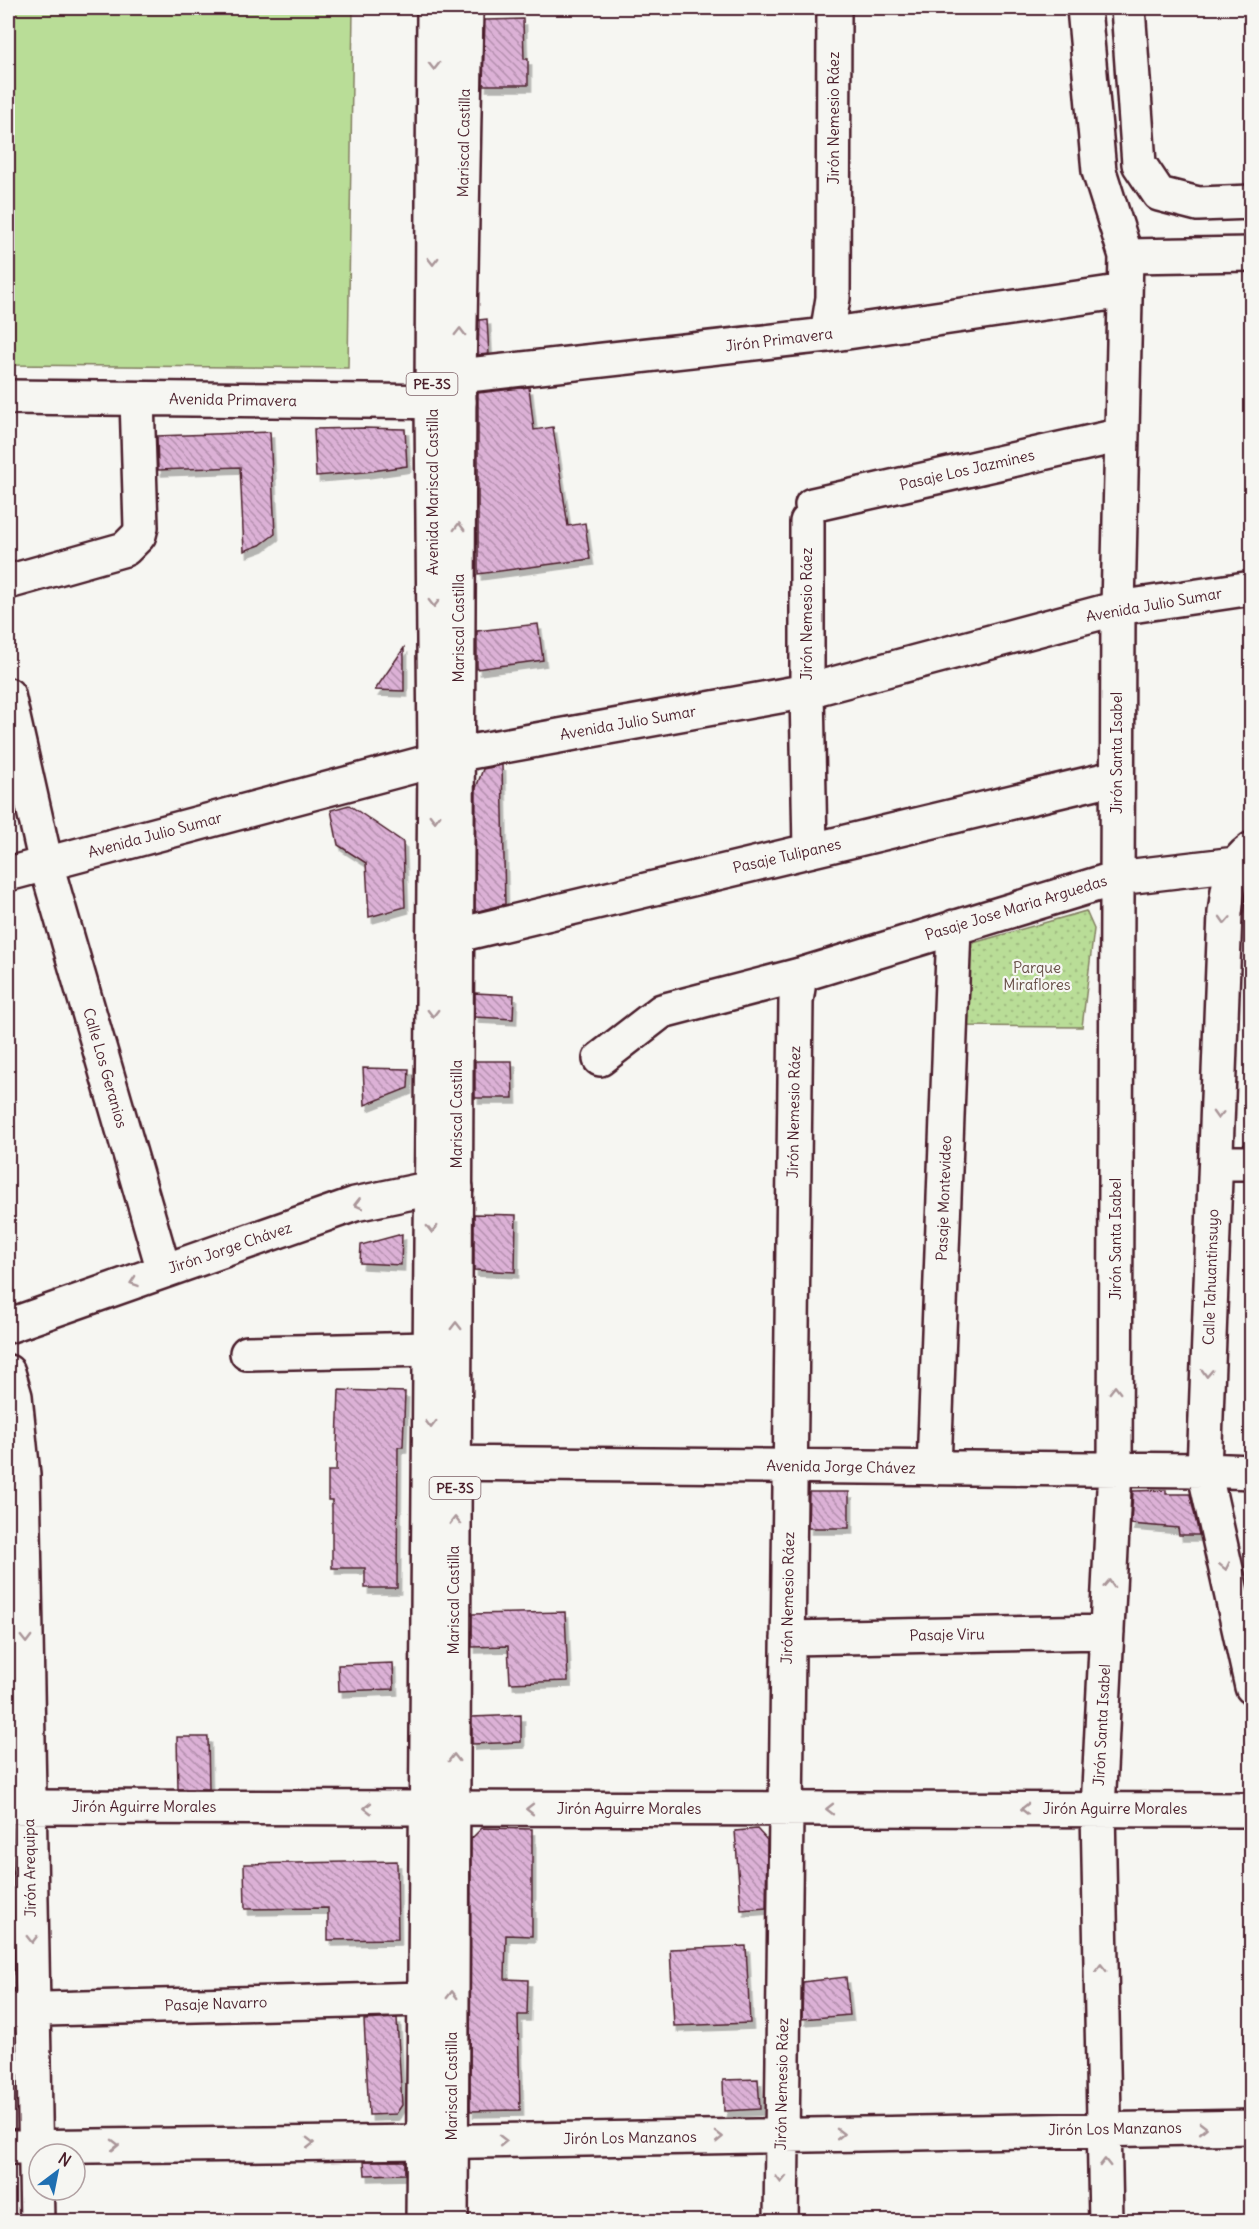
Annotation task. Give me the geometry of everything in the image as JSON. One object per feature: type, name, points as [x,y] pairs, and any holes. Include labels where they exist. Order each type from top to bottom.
[{"type":"main road","name":"Avenida Mariscal Castilla","points":[[434,8],[446,390],[447,757]]},
{"type":"main road","name":"Mariscal Castilla","points":[[446,390],[466,8]]},
{"type":"main road","name":"Jirón Nemesio Ráez","points":[[826,335],[833,298],[834,8]]},
{"type":"main road","name":"Jirón Santa Isabel","points":[[1083,8],[1099,171],[1126,256],[1118,608],[1115,1469],[1098,1809],[1106,2222]]},
{"type":"main road","points":[[1128,8],[1139,164],[1159,194],[1198,204],[1251,202]]},
{"type":"main road","points":[[1126,256],[1251,254]]},
{"type":"main road","name":"Jirón Primavera","points":[[446,390],[1125,291]]},
{"type":"main road","name":"Avenida Primavera","points":[[8,397],[137,399],[446,390]]},
{"type":"main road","points":[[8,582],[125,549],[139,535],[141,527],[137,399]]},
{"type":"main road","name":"Pasaje Los Jazmines","points":[[809,513],[1122,435]]},
{"type":"main road","name":"Jirón Nemesio Ráez","points":[[809,513],[807,691],[810,850]]},
{"type":"main road","name":"Avenida Julio Sumar","points":[[8,874],[447,757],[807,691],[1118,608],[1251,588]]},
{"type":"main road","name":"Calle Los Geranios","points":[[8,695],[16,763],[164,1271]]},
{"type":"main road","name":"Mariscal Castilla","points":[[443,1463],[431,1349],[444,1188],[458,935],[447,757]]},
{"type":"main road","name":"Mariscal Castilla","points":[[423,2222],[438,2142],[447,757]]},
{"type":"main road","name":"Pasaje Tulipanes","points":[[458,935],[1117,777]]},
{"type":"main road","name":"Pasaje Jose Maria Arguedas","points":[[600,1059],[663,1011],[800,975],[1117,878],[1244,857]]},
{"type":"main road","name":"Calle Tahuantinsuyo","points":[[1244,857],[1230,872],[1226,913],[1204,1470],[1251,1687]]},
{"type":"main road","name":"Pasaje Montevideo","points":[[934,1468],[954,927]]},
{"type":"main road","name":"Jirón Nemesio Ráez","points":[[781,2222],[796,1001],[800,975]]},
{"type":"main road","points":[[1216,1163],[1251,1163]]},
{"type":"main road","name":"Jirón Jorge Chávez","points":[[8,1326],[355,1204],[444,1188]]},
{"type":"main road","points":[[247,1353],[431,1349]]},
{"type":"main road","name":"Jirón Arequipa","points":[[8,1372],[15,1396],[23,1474],[18,1807],[22,2146],[37,2222]]},
{"type":"main road","name":"Avenida Jorge Chávez","points":[[443,1463],[1251,1472]]},
{"type":"main road","name":"Pasaje Viru","points":[[788,1638],[1107,1632]]},
{"type":"main road","name":"Jirón Aguirre Morales","points":[[18,1807],[1251,1810]]},
{"type":"main road","name":"Mariscal Castilla","points":[[440,1809],[425,1998],[438,2142],[451,2222]]},
{"type":"main road","name":"Pasaje Navarro","points":[[20,2009],[425,1998]]},
{"type":"main road","name":"Jirón Los Manzanos","points":[[22,2146],[438,2142],[1251,2127]]},
{"type":"green space","points":[[8,8],[353,8],[348,368],[8,365]]},
{"type":"green space","name":"Parque Miraflores","points":[[1086,911],[1094,929],[1082,1027],[957,1026],[959,947]]},
{"type":"building","points":[[523,19],[524,59],[528,59],[528,85],[483,85],[485,20]]},
{"type":"building","points":[[487,319],[489,354],[478,355],[479,320]]},
{"type":"building","points":[[529,387],[534,430],[553,427],[568,526],[585,523],[590,559],[478,574],[478,393]]},
{"type":"building","points":[[314,429],[405,429],[407,466],[316,476]]},
{"type":"building","points":[[270,432],[275,534],[260,545],[244,551],[240,467],[158,470],[157,436]]},
{"type":"building","points":[[538,624],[543,660],[477,669],[477,631]]},
{"type":"building","points":[[404,648],[404,691],[375,690]]},
{"type":"building","points":[[502,765],[505,904],[475,912],[476,788],[483,769]]},
{"type":"building","points":[[349,805],[403,842],[405,907],[369,917],[366,863],[338,845],[331,810]]},
{"type":"building","points":[[475,993],[514,995],[513,1019],[475,1017]]},
{"type":"building","points":[[475,1061],[512,1061],[513,1098],[475,1098]]},
{"type":"building","points":[[363,1068],[409,1069],[408,1088],[365,1105]]},
{"type":"building","points":[[474,1214],[516,1215],[515,1272],[474,1270]]},
{"type":"building","points":[[402,1234],[401,1265],[360,1263],[361,1245]]},
{"type":"building","points":[[339,1390],[405,1392],[403,1447],[398,1447],[397,1588],[365,1588],[365,1568],[332,1568],[332,1500],[328,1500],[328,1471],[336,1471]]},
{"type":"building","points":[[1166,1490],[1166,1494],[1190,1494],[1199,1535],[1179,1535],[1178,1528],[1131,1524],[1133,1491]]},
{"type":"building","points":[[809,1492],[849,1492],[849,1528],[808,1528]]},
{"type":"building","points":[[565,1612],[568,1681],[510,1683],[508,1646],[472,1647],[472,1614]]},
{"type":"building","points":[[393,1663],[394,1689],[339,1691],[338,1665]]},
{"type":"building","points":[[521,1715],[521,1742],[472,1744],[472,1717]]},
{"type":"building","points":[[177,1737],[208,1737],[209,1789],[178,1789]]},
{"type":"building","points":[[482,1828],[532,1829],[532,1936],[506,1935],[505,1979],[528,1980],[527,2015],[518,2015],[520,2110],[470,2111],[471,1839]]},
{"type":"building","points":[[757,1829],[767,1840],[766,1908],[741,1910],[735,1831]]},
{"type":"building","points":[[397,1861],[398,1939],[328,1940],[328,1908],[245,1909],[244,1864]]},
{"type":"building","points":[[746,1946],[750,2023],[674,2026],[670,1949]]},
{"type":"building","points":[[846,1977],[850,2015],[802,2019],[803,1982]]},
{"type":"building","points":[[397,2018],[402,2105],[396,2114],[369,2115],[364,2020]]},
{"type":"building","points":[[758,2079],[760,2109],[724,2111],[723,2080]]},
{"type":"building","points":[[364,2161],[405,2161],[405,2174],[365,2175]]}]
